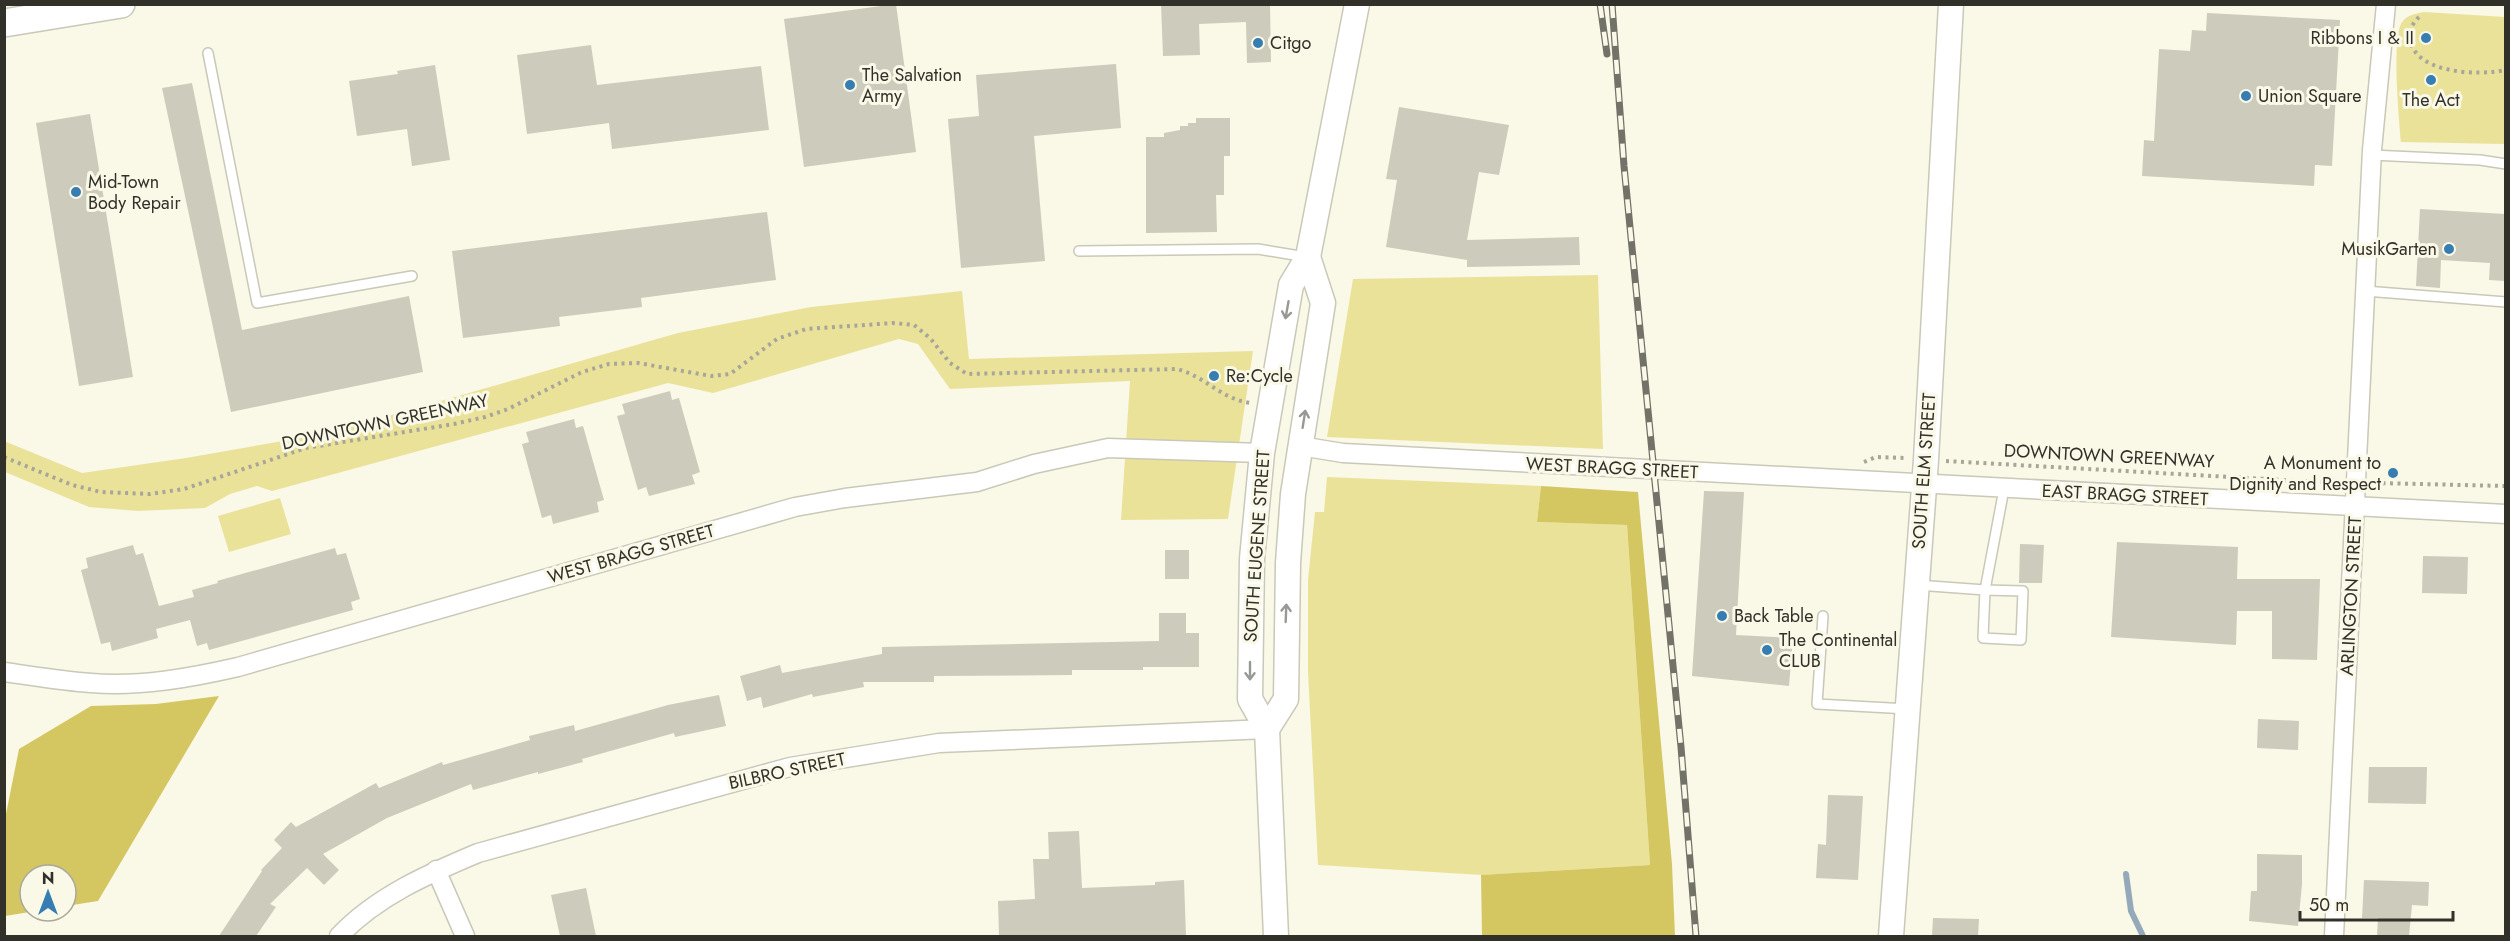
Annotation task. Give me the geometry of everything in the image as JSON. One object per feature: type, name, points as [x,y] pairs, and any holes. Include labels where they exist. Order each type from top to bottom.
[{"type":"main road","points":[[4,23],[121,4]]},
{"type":"main road","name":"SOUTH EUGENE STREET","points":[[1276,936],[1268,729],[1250,699],[1252,559],[1262,453],[1291,285],[1308,257],[1357,4]]},
{"type":"main road","name":"SOUTH ELM STREET","points":[[1891,936],[1926,460],[1951,4]]},
{"type":"main road","name":"SOUTH EUGENE STREET","points":[[1268,729],[1286,699],[1288,563],[1300,446],[1323,303],[1308,257]]},
{"type":"street","name":"ARLINGTON STREET","points":[[2334,936],[2371,156],[2386,4]]},
{"type":"street","name":"WEST BRAGG STREET","points":[[1300,446],[1343,453],[1924,485]]},
{"type":"street","name":"WEST BRAGG STREET","points":[[4,672],[93,683],[125,683],[197,677],[795,507],[846,498],[978,482],[1034,464],[1108,448],[1262,453]]},
{"type":"street","name":"EAST BRAGG STREET","points":[[1924,485],[2505,514]]},
{"type":"street","name":"BILBRO STREET","points":[[339,936],[354,920],[393,893],[436,870],[478,854],[790,767],[939,742],[1268,729]]},
{"type":"street","points":[[436,870],[465,936]]},
{"type":"lane","points":[[208,53],[257,303],[412,276]]},
{"type":"lane","points":[[2371,156],[2480,160],[2505,164]]},
{"type":"lane","points":[[1078,251],[1258,249],[1308,257]]},
{"type":"lane","points":[[2365,291],[2505,302]]},
{"type":"lane","points":[[1917,585],[1986,590],[2023,591],[2021,639],[1983,638],[1986,590],[2004,489]]},
{"type":"lane","points":[[1823,616],[1817,704],[1908,709]]},
{"type":"path","points":[[2419,17],[2413,22],[2410,33],[2411,44],[2416,53],[2439,66],[2459,72],[2492,73],[2505,70]]},
{"type":"path","name":"DOWNTOWN GREENWAY","points":[[4,457],[72,485],[101,492],[150,494],[184,489],[306,448],[485,417],[508,409],[582,372],[609,364],[638,363],[711,376],[730,374],[777,339],[806,329],[893,323],[914,325],[930,338],[950,363],[967,374],[1178,369],[1198,376],[1218,391],[1234,399],[1270,405]]},
{"type":"path","name":"DOWNTOWN GREENWAY","points":[[1826,480],[1843,476],[1872,458],[2356,483],[2505,486]]},
{"type":"shaded area","points":[[2424,12],[2505,17],[2505,144],[2401,142],[2397,81],[2398,33],[2405,19]]},
{"type":"shaded area","points":[[1598,275],[1603,449],[1327,437],[1353,279]]},
{"type":"shaded area","points":[[962,291],[969,359],[1253,351],[1228,519],[1121,520],[1130,381],[950,389],[918,344],[899,339],[713,393],[668,383],[272,491],[257,486],[230,494],[205,508],[138,511],[89,507],[5,472],[4,441],[82,473],[186,458],[329,433],[678,333],[811,307]]},
{"type":"shaded area","points":[[1327,477],[1541,486],[1537,522],[1627,525],[1650,865],[1482,875],[1318,865],[1308,672],[1308,580],[1315,512],[1324,512]]},
{"type":"shaded area","points":[[1541,486],[1638,492],[1672,864],[1675,936],[1482,936],[1481,875],[1650,865],[1627,525],[1537,522]]},
{"type":"shaded area","points":[[280,498],[291,534],[229,552],[218,516]]},
{"type":"shaded area","points":[[219,696],[98,901],[78,904],[78,863],[18,863],[18,914],[5,916],[5,819],[19,749],[91,706],[156,704]]},
{"type":"building","name":"The Salvation Army","points":[[896,4],[916,152],[804,167],[784,19]]},
{"type":"building","points":[[1161,4],[1270,4],[1271,62],[1247,63],[1246,22],[1199,24],[1200,55],[1163,56]]},
{"type":"building","name":"Union Square","points":[[2207,13],[2340,20],[2332,166],[2315,165],[2314,186],[2142,176],[2144,140],[2154,141],[2159,49],[2190,51],[2192,30],[2206,31]]},
{"type":"building","points":[[591,45],[597,85],[761,66],[769,130],[612,149],[609,123],[527,134],[517,55]]},
{"type":"building","points":[[1116,64],[1121,128],[1034,136],[1045,261],[961,268],[948,119],[979,116],[976,75]]},
{"type":"building","points":[[435,65],[450,160],[412,166],[407,129],[357,136],[349,81],[398,74],[397,71]]},
{"type":"building","points":[[192,83],[242,330],[409,296],[423,372],[231,412],[162,88]]},
{"type":"building","points":[[1399,107],[1509,125],[1499,175],[1479,172],[1467,240],[1579,237],[1580,265],[1467,267],[1467,260],[1386,247],[1397,180],[1386,179]]},
{"type":"building","points":[[90,114],[133,377],[79,386],[36,123]]},
{"type":"building","points":[[1196,118],[1230,118],[1230,156],[1224,156],[1224,195],[1216,195],[1217,232],[1146,233],[1146,137],[1164,137],[1164,133],[1180,130],[1180,126],[1196,123]]},
{"type":"building","name":"MusikGarten","points":[[2420,209],[2505,214],[2505,281],[2489,280],[2490,263],[2441,260],[2440,288],[2416,286]]},
{"type":"building","points":[[767,212],[776,280],[641,298],[642,307],[559,317],[560,326],[463,338],[452,251]]},
{"type":"building","points":[[670,391],[672,400],[679,398],[700,472],[692,475],[695,484],[649,496],[646,487],[638,490],[617,416],[625,414],[622,404]]},
{"type":"building","points":[[574,419],[576,428],[583,426],[604,500],[597,502],[599,512],[553,524],[551,515],[542,518],[522,444],[529,442],[526,432]]},
{"type":"building","points":[[1704,491],[1744,492],[1736,635],[1793,638],[1789,686],[1692,676]]},
{"type":"building","points":[[2117,542],[2238,547],[2237,579],[2320,579],[2317,660],[2272,659],[2272,611],[2237,611],[2236,645],[2111,637]]},
{"type":"building","points":[[2020,544],[2044,545],[2042,583],[2019,583]]},
{"type":"building","points":[[133,545],[136,555],[143,553],[159,606],[194,597],[192,590],[218,583],[217,581],[335,548],[337,555],[346,553],[360,599],[351,602],[353,610],[209,650],[207,643],[197,646],[190,620],[156,629],[158,638],[112,651],[110,642],[101,644],[81,570],[88,568],[86,558]]},
{"type":"building","points":[[1165,550],[1189,550],[1189,579],[1165,579]]},
{"type":"building","points":[[2423,556],[2468,557],[2467,594],[2422,593]]},
{"type":"building","points":[[1159,613],[1186,613],[1186,633],[1199,633],[1199,667],[1072,670],[1072,675],[934,676],[934,682],[863,682],[864,687],[813,697],[812,694],[763,708],[761,697],[747,701],[740,676],[780,665],[782,673],[882,654],[882,647],[1159,641]]},
{"type":"building","points":[[719,695],[726,726],[675,737],[674,733],[582,759],[583,762],[473,790],[471,784],[387,818],[323,854],[339,870],[324,885],[307,868],[270,904],[276,907],[256,936],[219,936],[261,870],[282,848],[274,840],[291,822],[296,827],[376,783],[379,788],[442,762],[443,765],[530,740],[529,736],[574,725],[575,731],[668,705]]},
{"type":"building","points":[[2258,719],[2299,721],[2298,750],[2257,748]]},
{"type":"building","points":[[2369,767],[2427,767],[2426,804],[2368,803]]},
{"type":"building","points":[[1828,795],[1863,796],[1858,880],[1816,878],[1818,844],[1826,845]]},
{"type":"building","points":[[1079,831],[1082,888],[1155,885],[1155,882],[1184,880],[1186,936],[999,936],[998,901],[1035,899],[1033,859],[1049,859],[1048,832]]},
{"type":"building","points":[[2257,854],[2302,855],[2298,926],[2249,921],[2251,891],[2257,891]]},
{"type":"building","points":[[2364,880],[2429,882],[2428,906],[2412,905],[2409,936],[2377,936],[2378,918],[2362,918]]},
{"type":"building","points":[[586,888],[596,936],[560,936],[551,895]]},
{"type":"building","points":[[1933,918],[1979,919],[1978,936],[1932,936]]},
{"type":"waterway","points":[[2126,874],[2131,911],[2143,936]]},
{"type":"railway","points":[[1600,4],[1607,54]]},
{"type":"railway","points":[[1612,4],[1624,166],[1681,747],[1696,936]]},
{"type":"place","name":"Ribbons I & II","points":[[2426,38]]},
{"type":"place","name":"Citgo","points":[[1258,43]]},
{"type":"place","name":"The Act","points":[[2431,80]]},
{"type":"place","name":"The Salvation Army","points":[[850,85]]},
{"type":"place","name":"Union Square","points":[[2246,96]]},
{"type":"place","name":"Mid-Town Body Repair","points":[[76,192]]},
{"type":"place","name":"MusikGarten","points":[[2449,249]]},
{"type":"place","name":"Re:Cycle","points":[[1214,376]]},
{"type":"place","name":"A Monument to Dignity and Respect","points":[[2393,473]]},
{"type":"place","name":"Back Table","points":[[1722,616]]},
{"type":"place","name":"The Continental CLUB","points":[[1767,650]]}]
